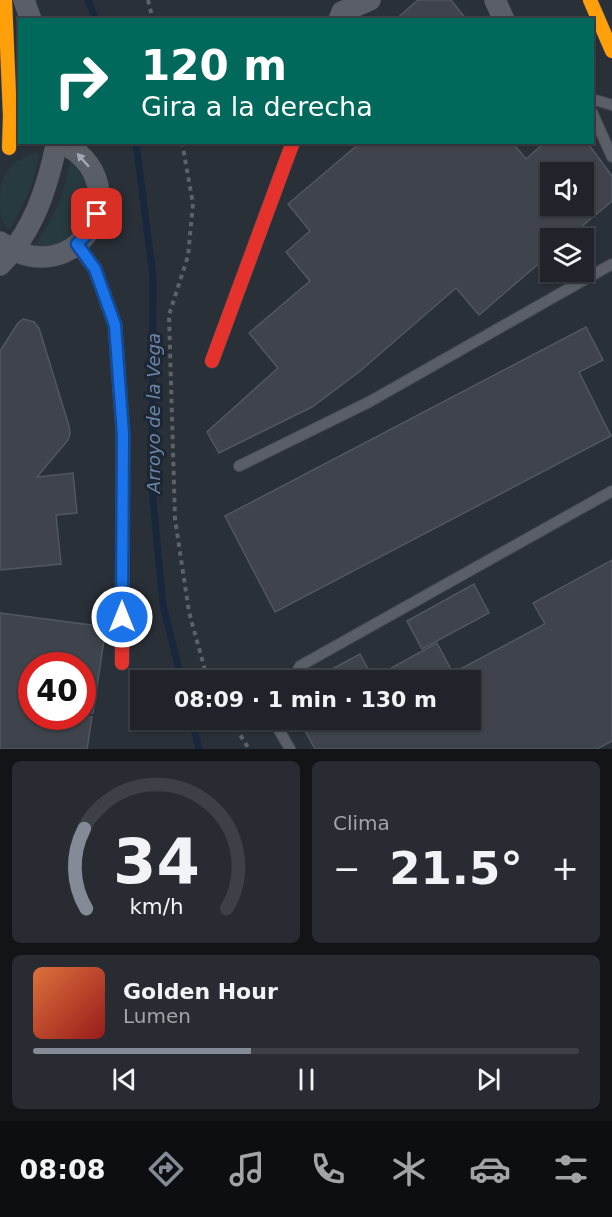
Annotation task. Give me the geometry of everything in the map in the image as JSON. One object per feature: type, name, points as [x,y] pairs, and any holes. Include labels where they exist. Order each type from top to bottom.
[{"type":"main road","points":[[4,0],[5,99],[10,149]]},
{"type":"main road","points":[[590,0],[612,51]]},
{"type":"main road","points":[[212,361],[292,144]]},
{"type":"main road","points":[[77,244],[95,269],[115,325],[123,434],[122,663]]},
{"type":"street","points":[[24,0],[30,18]]},
{"type":"street","points":[[340,18],[342,12],[370,0]]},
{"type":"street","points":[[495,0],[503,18]]},
{"type":"street","points":[[57,144],[42,201],[4,252],[30,257],[46,257],[63,253],[77,244],[90,231],[97,214],[99,196],[96,178],[87,162],[74,149],[63,144]]},
{"type":"lane","points":[[594,100],[612,105]]},
{"type":"lane","points":[[594,116],[612,157]]},
{"type":"lane","points":[[239,466],[369,402],[612,264]]},
{"type":"lane","points":[[298,670],[300,666],[612,491]]},
{"type":"lane","points":[[279,730],[290,749]]},
{"type":"path","points":[[148,0],[152,18]]},
{"type":"path","points":[[182,144],[193,204],[188,256],[169,315],[175,519],[189,612],[205,670]]},
{"type":"path","points":[[237,730],[249,749]]},
{"type":"green space","points":[[38,153],[39,157],[31,188],[11,228],[7,228],[0,211],[0,191],[4,176],[19,160]]},
{"type":"green space","points":[[70,162],[75,164],[89,189],[90,206],[78,232],[54,245],[35,244],[58,205]]},
{"type":"building","points":[[418,0],[451,0],[465,18],[397,18]]},
{"type":"building","points":[[359,144],[514,144],[526,159],[543,144],[588,144],[612,176],[612,201],[580,228],[540,228],[540,263],[479,315],[456,288],[359,372],[312,407],[219,453],[207,432],[278,368],[249,333],[310,281],[286,252],[310,231],[288,204]]},
{"type":"building","points":[[23,319],[34,322],[39,328],[70,434],[68,440],[37,477],[73,473],[77,513],[56,515],[61,564],[0,570],[0,351]]},
{"type":"building","points":[[586,327],[603,360],[579,372],[611,436],[275,612],[225,516]]},
{"type":"building","points":[[612,560],[612,741],[597,749],[315,749],[305,730],[481,730],[481,670],[459,670],[545,624],[533,603]]},
{"type":"building","points":[[474,584],[489,613],[422,649],[407,621]]},
{"type":"building","points":[[0,613],[106,627],[96,693],[96,652],[18,652],[18,730],[90,730],[87,749],[0,749]]},
{"type":"building","points":[[437,643],[451,670],[388,670]]},
{"type":"building","points":[[360,654],[369,670],[330,670]]},
{"type":"waterway","name":"Arroyo de la Vega","points":[[88,0],[95,18]]},
{"type":"waterway","name":"Arroyo de la Vega","points":[[136,144],[153,277],[152,489],[163,605],[179,670]]},
{"type":"waterway","name":"Arroyo de la Vega","points":[[194,730],[199,749]]},
{"type":"traffic: slow","points":[[5,0],[10,116],[9,148]]},
{"type":"traffic: slow","points":[[590,0],[612,51]]},
{"type":"traffic: jam","points":[[212,361],[292,144]]},
{"type":"traffic: jam","points":[[77,245],[95,269],[115,325],[123,434],[122,663]]},
{"type":"route","points":[[97,214],[90,231],[77,244],[95,269],[115,325],[123,434],[122,617]]}]
